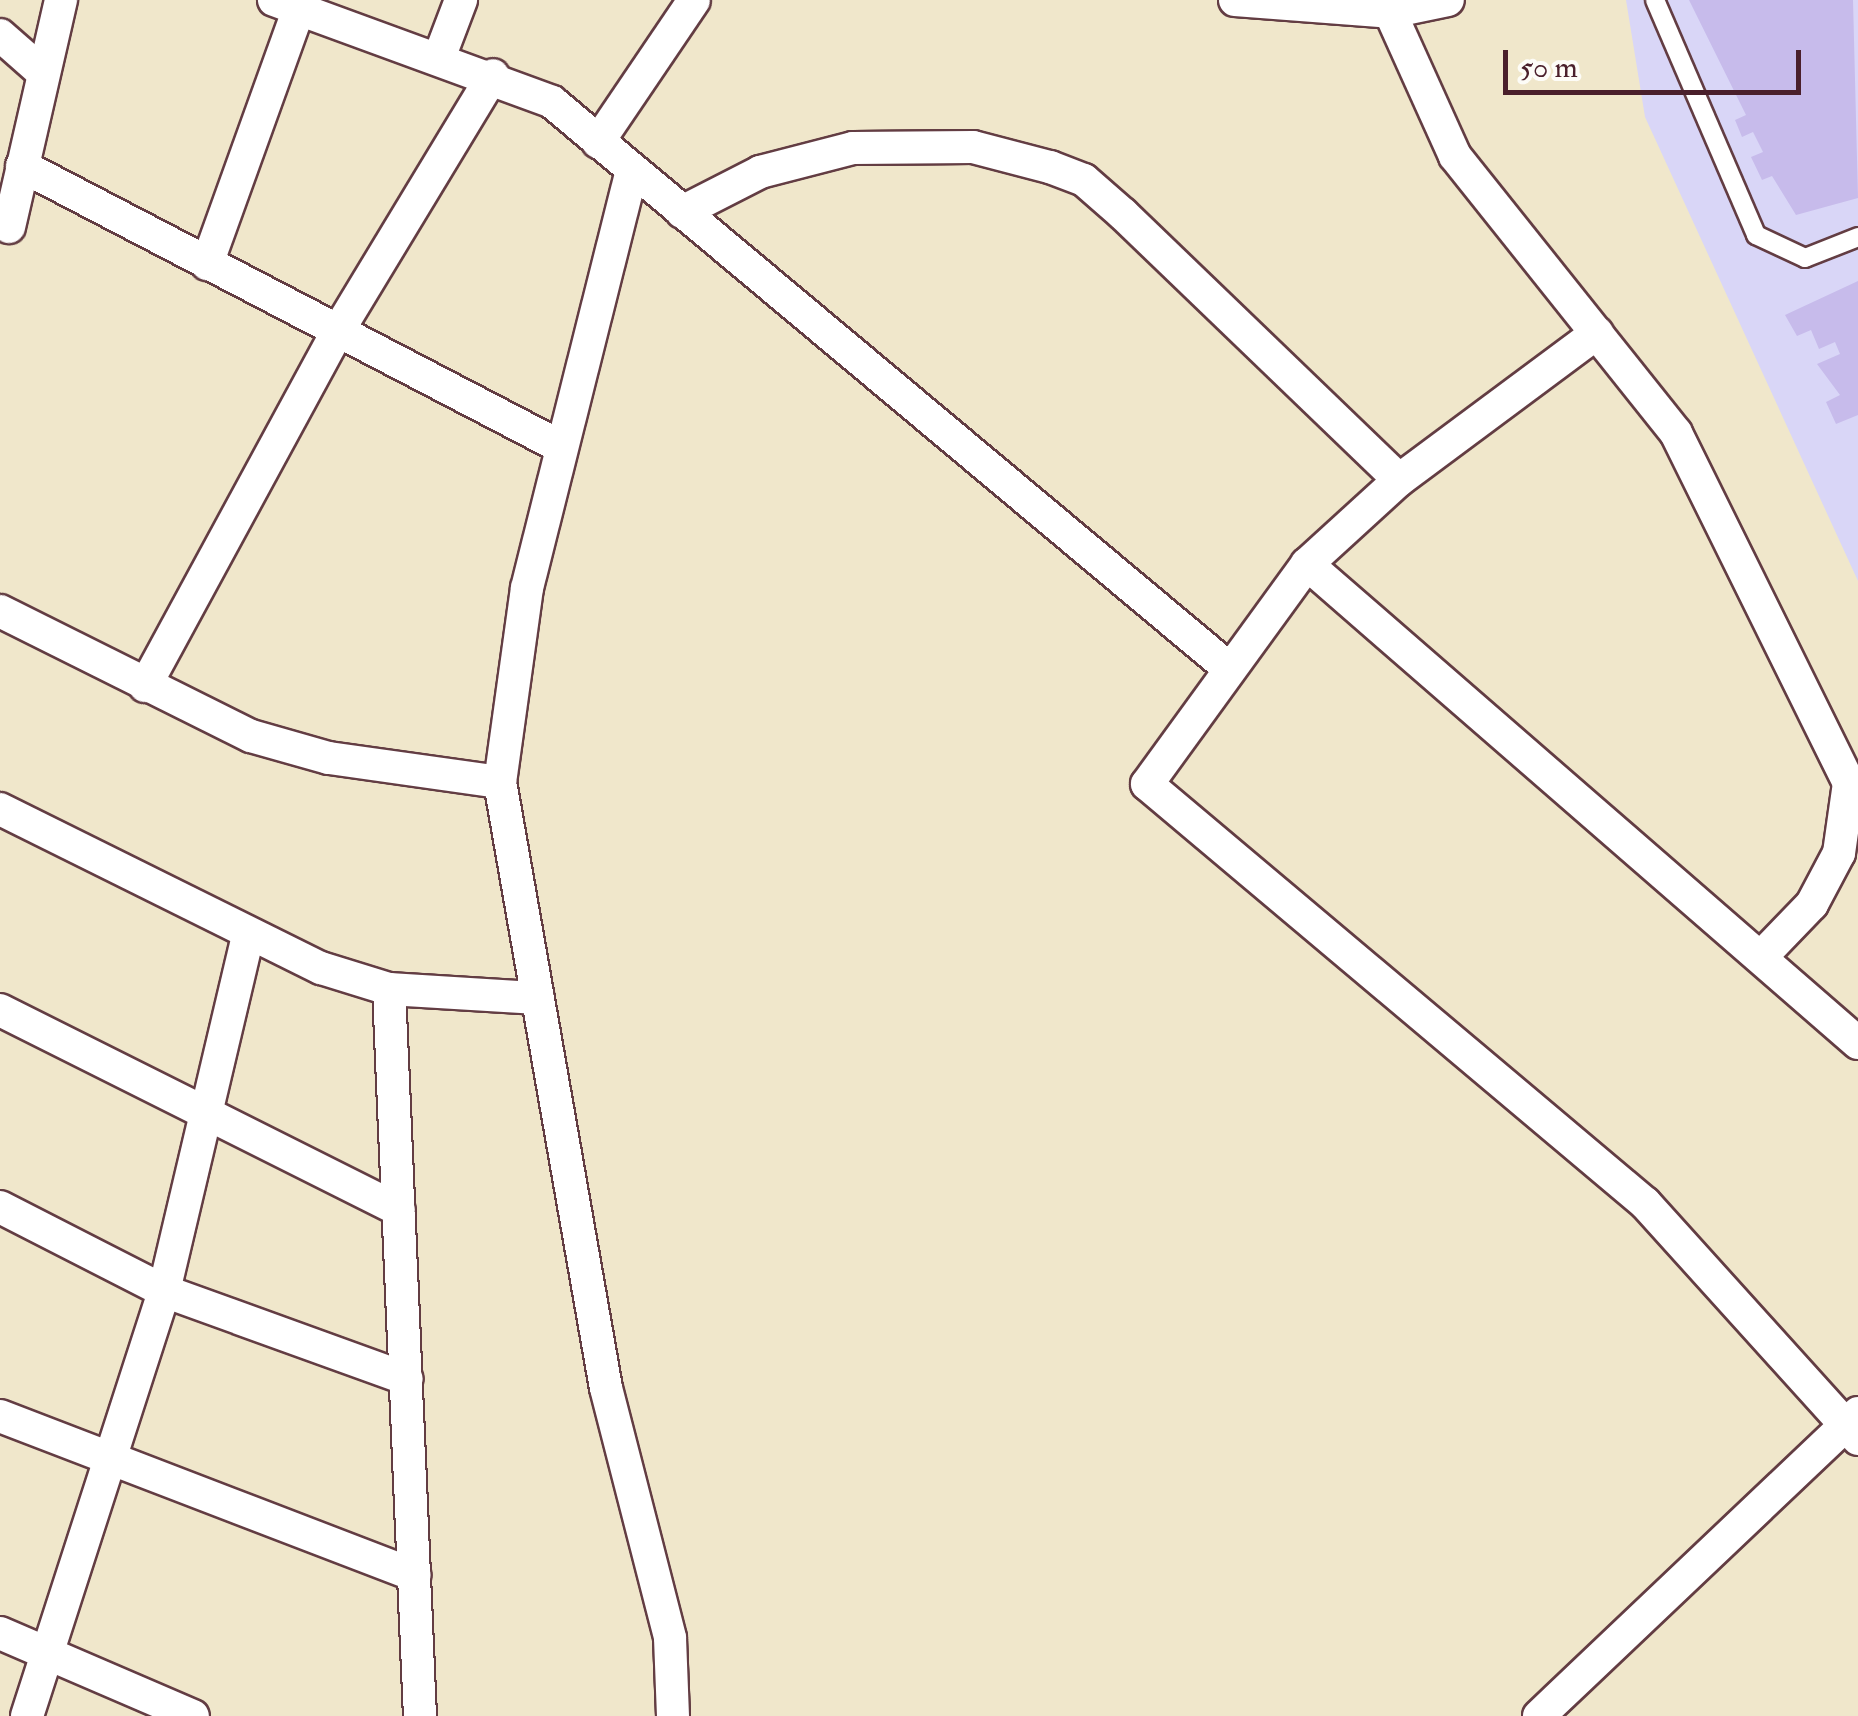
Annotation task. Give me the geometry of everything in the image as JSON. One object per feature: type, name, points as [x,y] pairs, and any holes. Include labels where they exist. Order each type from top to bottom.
[{"type":"street","points":[[9,228],[41,70],[61,0]]},
{"type":"street","points":[[439,58],[461,0]]},
{"type":"street","points":[[598,142],[694,0]]},
{"type":"street","points":[[1235,0],[1390,12],[1448,0]]},
{"type":"street","points":[[207,264],[286,4],[492,75],[552,102],[1226,666]]},
{"type":"street","points":[[1390,12],[1433,123],[1676,433],[1849,783],[1839,853],[1812,904],[1762,956]]},
{"type":"street","points":[[0,34],[41,70]]},
{"type":"street","points":[[145,686],[338,331],[492,75]]},
{"type":"street","points":[[682,212],[760,172],[853,148],[974,147],[1050,167],[1084,180],[1124,214],[1400,480]]},
{"type":"street","points":[[22,166],[561,448]]},
{"type":"street","points":[[632,170],[561,448],[507,691],[500,782],[606,1388],[670,1638],[673,1716]]},
{"type":"street","points":[[1539,1716],[1854,1426],[1645,1202],[1147,784],[1226,666],[1307,564],[1400,480],[1596,332]]},
{"type":"street","points":[[1307,564],[1762,956],[1858,1044]]},
{"type":"street","points":[[0,611],[251,736],[329,758],[500,782]]},
{"type":"street","points":[[0,809],[247,939],[390,989],[538,998]]},
{"type":"street","points":[[27,1716],[164,1290],[202,1112],[247,939]]},
{"type":"street","points":[[390,989],[420,1716]]},
{"type":"street","points":[[0,1010],[399,1210]]},
{"type":"street","points":[[0,1207],[164,1290],[407,1379]]},
{"type":"street","points":[[0,1416],[108,1462],[415,1576]]},
{"type":"street","points":[[0,1632],[193,1716]]},
{"type":"lane","points":[[1655,0],[1756,235],[1805,258],[1858,236]]},
{"type":"shaded area","points":[[1626,0],[1858,0],[1858,581],[1645,117]]},
{"type":"building","points":[[1689,0],[1853,0],[1858,198],[1796,215],[1772,176],[1762,180],[1751,157],[1763,152],[1753,132],[1742,137],[1735,120],[1746,115]]},
{"type":"building","points":[[1858,281],[1858,415],[1836,424],[1826,402],[1840,395],[1817,364],[1840,354],[1835,342],[1819,349],[1811,330],[1797,336],[1785,315]]}]
